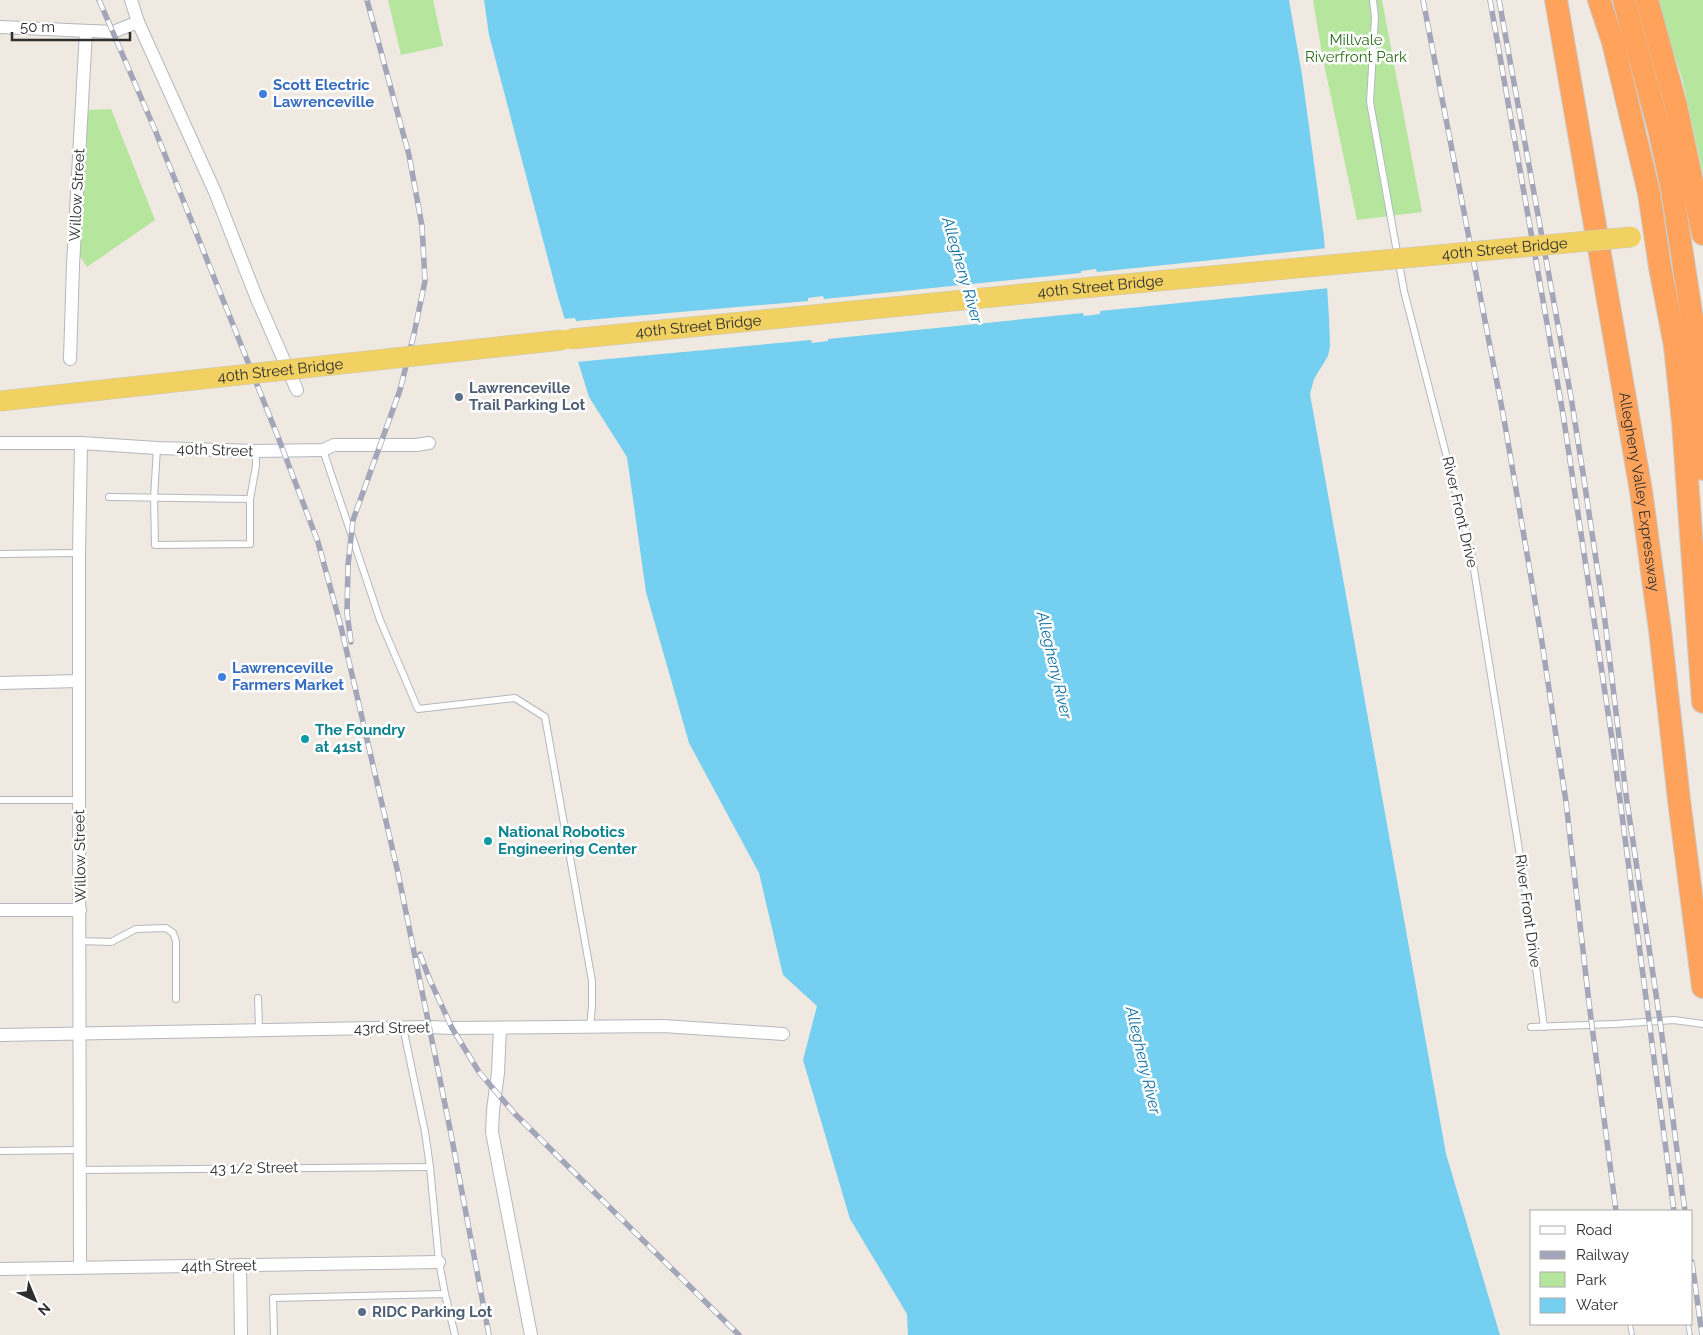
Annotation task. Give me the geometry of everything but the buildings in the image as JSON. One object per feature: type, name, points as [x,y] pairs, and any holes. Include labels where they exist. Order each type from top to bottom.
[{"type":"highway","name":"Allegheny Valley Expressway","points":[[1556,0],[1641,491],[1660,630],[1702,987]]},
{"type":"highway","points":[[1599,0],[1612,42],[1649,193],[1660,267],[1675,346],[1683,422],[1703,702]]},
{"type":"highway","points":[[1624,0],[1659,129],[1672,189],[1695,338],[1703,376]]},
{"type":"highway","points":[[1647,0],[1676,106],[1703,234]]},
{"type":"highway","points":[[1695,338],[1703,469]]},
{"type":"main road","name":"40th Street Bridge","points":[[0,401],[566,340],[1093,287],[1631,237]]},
{"type":"street","points":[[131,0],[138,22],[215,192],[257,299],[297,390]]},
{"type":"street","points":[[0,27],[113,32],[138,22]]},
{"type":"street","name":"Willow Street","points":[[70,359],[73,265],[86,31]]},
{"type":"street","name":"40th Street","points":[[0,443],[82,443],[157,448],[256,451],[323,450],[334,445],[416,445],[429,443]]},
{"type":"street","name":"Willow Street","points":[[80,1268],[79,553],[82,443]]},
{"type":"street","points":[[0,683],[80,682]]},
{"type":"street","points":[[0,910],[80,910]]},
{"type":"street","name":"43rd Street","points":[[0,1035],[402,1027],[663,1026],[783,1034]]},
{"type":"street","points":[[500,1028],[492,1132],[531,1335]]},
{"type":"street","name":"44th Street","points":[[0,1269],[439,1262]]},
{"type":"street","points":[[240,1266],[240,1335]]},
{"type":"lane","name":"River Front Drive","points":[[1373,0],[1375,16],[1370,102],[1404,292],[1471,551],[1526,893],[1544,1027]]},
{"type":"lane","points":[[157,448],[154,498],[156,545],[250,544],[250,499],[256,466],[256,451]]},
{"type":"lane","points":[[323,450],[380,620],[418,709],[515,698],[545,717],[592,980],[590,1027]]},
{"type":"lane","points":[[109,497],[250,499]]},
{"type":"lane","points":[[0,554],[79,553]]},
{"type":"lane","points":[[0,800],[79,800]]},
{"type":"lane","points":[[80,941],[110,942],[136,929],[166,928],[173,934],[176,941],[176,999]]},
{"type":"lane","points":[[258,998],[258,1030]]},
{"type":"lane","points":[[1531,1027],[1674,1020],[1703,1024]]},
{"type":"lane","points":[[402,1027],[425,1132],[439,1262],[455,1335]]},
{"type":"lane","points":[[0,1151],[79,1150]]},
{"type":"lane","name":"43 1/2 Street","points":[[79,1170],[430,1166]]},
{"type":"lane","points":[[274,1335],[273,1298],[445,1294]]},
{"type":"green space","points":[[388,0],[433,0],[443,46],[401,55]]},
{"type":"green space","name":"Millvale Riverfront Park","points":[[1313,0],[1382,0],[1422,212],[1357,220],[1323,59]]},
{"type":"green space","points":[[1657,0],[1703,0],[1703,174],[1683,82]]},
{"type":"green space","points":[[111,109],[155,220],[87,267],[79,255],[87,110]]},
{"type":"water","name":"Allegheny River","points":[[484,0],[1289,0],[1302,75],[1324,237],[1329,318],[1330,347],[1328,356],[1314,379],[1310,394],[1446,1154],[1500,1335],[908,1335],[907,1314],[850,1219],[803,1060],[817,1006],[783,975],[759,873],[689,743],[646,592],[627,457],[589,397],[558,297],[489,35]]},
{"type":"pier","points":[[1328,248],[1330,288],[1100,311],[1100,314],[1084,316],[1083,313],[828,339],[828,341],[812,343],[811,340],[576,362],[562,319],[575,318],[576,321],[808,301],[808,298],[823,296],[824,299],[1081,273],[1081,271],[1096,269],[1097,272]]},
{"type":"railway","points":[[99,0],[155,130],[318,542],[341,627],[398,873],[451,1134],[489,1335]]},
{"type":"railway","points":[[351,642],[347,613],[348,565],[353,520],[400,390],[425,281],[422,226],[409,155],[367,0]]},
{"type":"railway","points":[[1423,0],[1504,419],[1541,636],[1566,802],[1589,1003],[1616,1210]]},
{"type":"railway","points":[[1490,0],[1563,414],[1612,739],[1674,1210]]},
{"type":"railway","points":[[1499,0],[1583,473],[1604,613],[1626,795],[1660,1021],[1685,1210]]},
{"type":"railway","points":[[420,954],[452,1028],[479,1072],[515,1114],[739,1335]]},
{"type":"railway","points":[[1693,1269],[1702,1335]]},
{"type":"railway","points":[[1630,1325],[1632,1335]]},
{"type":"railway","points":[[1688,1325],[1690,1335]]},
{"type":"place","name":"Scott Electric Lawrenceville","points":[[263,94]]},
{"type":"place","name":"Lawrenceville Trail Parking Lot","points":[[459,397]]},
{"type":"place","name":"Lawrenceville Farmers Market","points":[[222,677]]},
{"type":"place","name":"The Foundry at 41st","points":[[305,739]]},
{"type":"place","name":"National Robotics Engineering Center","points":[[488,841]]},
{"type":"place","name":"RIDC Parking Lot","points":[[362,1312]]}]
